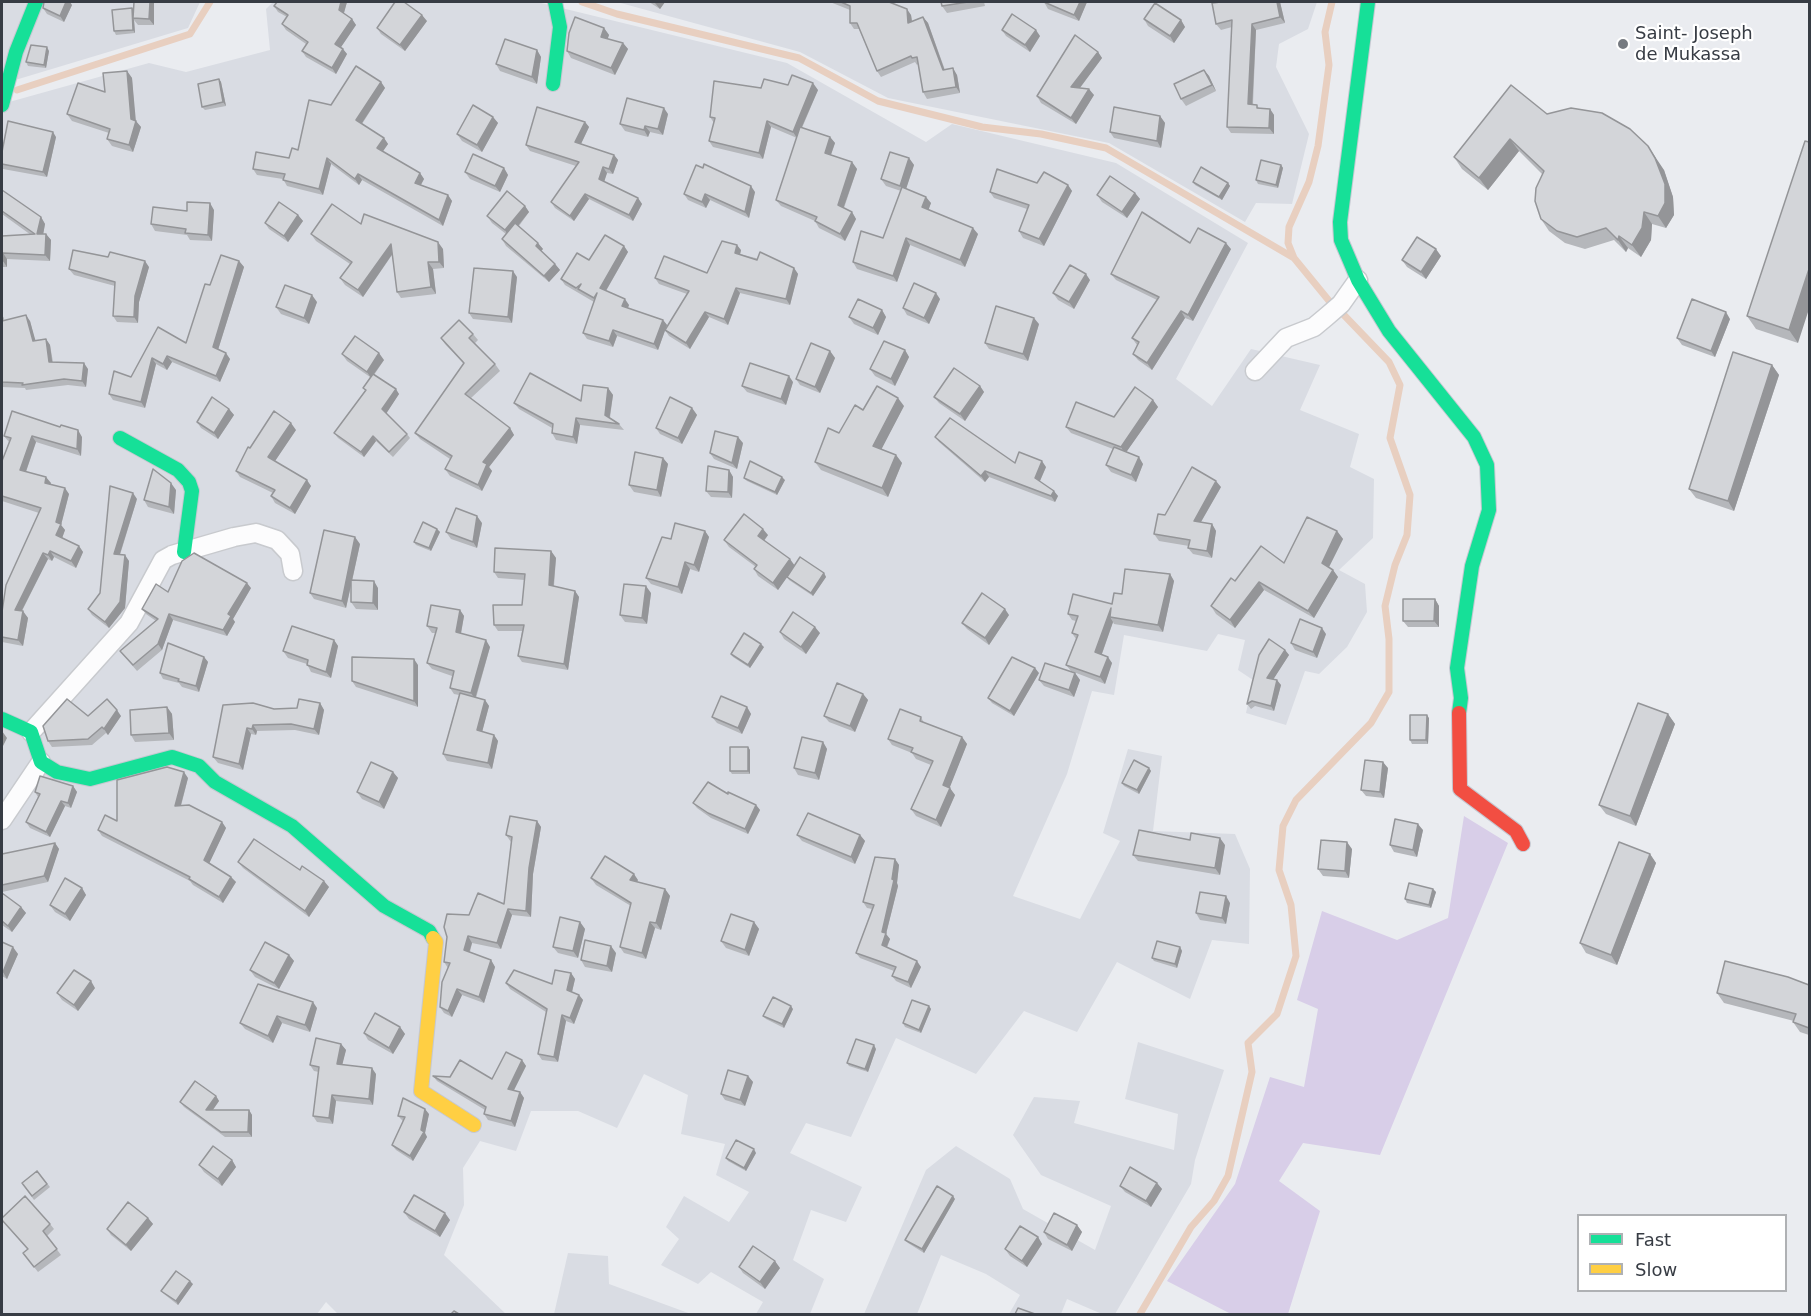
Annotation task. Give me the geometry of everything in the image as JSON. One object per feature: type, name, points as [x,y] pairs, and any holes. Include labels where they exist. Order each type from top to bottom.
[{"type":"street","points":[[2,105],[16,52],[36,2]]},
{"type":"street","points":[[553,84],[560,27],[555,2]]},
{"type":"street","points":[[1368,2],[1340,222],[1341,240],[1358,280],[1389,331],[1474,437],[1487,465],[1489,510],[1472,566],[1457,668],[1461,698],[1458,724],[1460,789],[1516,831],[1523,844]]},
{"type":"street","points":[[1255,371],[1286,338],[1314,327],[1334,310],[1358,280]]},
{"type":"street","points":[[120,438],[178,470],[189,482],[192,491],[184,552]]},
{"type":"street","points":[[31,732],[129,623],[163,560],[184,552],[256,534],[277,540],[290,554],[293,571]]},
{"type":"street","points":[[2,719],[31,732],[41,762],[57,772],[90,779],[171,757],[199,766],[215,782],[292,826],[384,906],[429,930],[436,942],[421,1091],[474,1125]]},
{"type":"street","points":[[2,820],[41,762]]},
{"type":"shaded area","points":[[2,2],[200,2],[188,28],[2,84]]},
{"type":"shaded area","points":[[273,2],[537,2],[787,63],[926,142],[952,124],[1116,163],[1248,243],[1176,379],[1212,406],[1251,349],[1320,365],[1300,410],[1359,434],[1350,467],[1374,479],[1373,538],[1339,570],[1365,584],[1367,612],[1347,647],[1319,674],[1305,671],[1286,725],[1246,713],[1253,680],[1238,670],[1245,640],[1218,634],[1207,651],[1124,635],[1114,695],[1092,691],[1067,774],[1013,896],[1080,919],[1120,841],[1103,833],[1128,749],[1162,756],[1153,831],[1235,834],[1250,869],[1249,944],[1212,940],[1190,999],[1117,962],[1077,1032],[1024,1011],[976,1074],[896,1038],[851,1137],[806,1123],[790,1153],[862,1187],[846,1222],[811,1210],[793,1260],[824,1279],[810,1314],[756,1314],[763,1302],[711,1272],[698,1284],[661,1265],[679,1239],[666,1227],[684,1196],[729,1222],[749,1192],[716,1175],[725,1144],[681,1134],[688,1095],[644,1074],[617,1128],[578,1111],[531,1111],[516,1151],[480,1141],[463,1168],[464,1205],[444,1255],[506,1314],[338,1314],[326,1302],[317,1314],[2,1314],[2,104],[149,63],[186,72],[270,50],[266,9]]},
{"type":"shaded area","points":[[617,2],[1317,2],[1308,29],[1279,44],[1276,67],[1309,134],[1292,204],[1256,203],[1245,222],[1109,143],[888,98],[800,52]]},
{"type":"shaded area","points":[[1464,816],[1508,843],[1380,1155],[1303,1143],[1279,1181],[1320,1211],[1288,1314],[1231,1314],[1167,1281],[1235,1184],[1270,1077],[1304,1087],[1318,1009],[1297,1000],[1322,911],[1397,940],[1448,918]]},
{"type":"shaded area","points":[[1138,1042],[1224,1070],[1195,1160],[1191,1184],[1115,1314],[1102,1314],[1067,1299],[1061,1314],[1009,1314],[1020,1295],[986,1274],[941,1255],[917,1314],[864,1314],[926,1170],[956,1146],[1010,1179],[1023,1209],[1095,1250],[1111,1206],[1041,1175],[1013,1135],[1034,1097],[1080,1101],[1074,1123],[1174,1150],[1178,1114],[1125,1099]]},
{"type":"shaded area","points":[[568,1253],[608,1256],[609,1284],[691,1314],[554,1314]]},
{"type":"building","points":[[44,2],[66,2],[60,16],[43,8]]},
{"type":"building","points":[[134,2],[150,2],[149,19],[133,18]]},
{"type":"building","points":[[277,2],[341,2],[339,10],[352,19],[335,44],[343,49],[332,68],[302,51],[308,42],[282,24],[288,15],[274,6]]},
{"type":"building","points":[[395,2],[404,2],[422,15],[400,45],[377,28]]},
{"type":"building","points":[[841,2],[889,2],[907,9],[908,23],[923,17],[943,70],[953,68],[956,87],[923,92],[917,57],[912,58],[911,56],[877,71],[857,23],[850,23],[850,6]]},
{"type":"building","points":[[941,2],[968,2],[942,6]]},
{"type":"building","points":[[1044,2],[1080,2],[1074,15]]},
{"type":"building","points":[[1277,2],[1280,17],[1252,24],[1248,104],[1257,105],[1257,108],[1270,109],[1269,128],[1227,127],[1232,20],[1216,24],[1212,3]]},
{"type":"building","points":[[1155,3],[1181,20],[1170,36],[1144,19]]},
{"type":"building","points":[[132,8],[133,30],[114,31],[112,10]]},
{"type":"building","points":[[1012,14],[1036,30],[1025,45],[1002,30]]},
{"type":"building","points":[[575,17],[604,28],[601,37],[623,43],[611,68],[567,51],[569,33]]},
{"type":"building","points":[[1075,35],[1098,52],[1071,87],[1089,89],[1071,118],[1037,96]]},
{"type":"building","points":[[505,39],[537,50],[532,77],[496,64]]},
{"type":"building","points":[[31,45],[47,47],[44,65],[26,62]]},
{"type":"building","points":[[356,66],[381,82],[356,120],[384,138],[377,148],[420,173],[415,183],[448,195],[439,220],[358,174],[355,179],[327,158],[319,189],[283,180],[285,174],[253,169],[256,152],[289,158],[292,148],[298,150],[309,100],[331,105]]},
{"type":"building","points":[[1204,70],[1212,85],[1181,99],[1174,84]]},
{"type":"building","points":[[127,71],[131,119],[136,121],[129,145],[107,139],[110,129],[67,114],[78,83],[105,92],[103,73]]},
{"type":"building","points":[[792,75],[813,83],[793,132],[767,121],[759,153],[709,141],[715,118],[710,117],[714,81],[761,88],[764,79],[788,85]]},
{"type":"building","points":[[219,79],[223,102],[202,107],[198,84]]},
{"type":"building","points":[[1511,85],[1547,114],[1571,108],[1602,113],[1630,129],[1648,146],[1665,184],[1665,203],[1658,216],[1644,212],[1642,228],[1632,245],[1619,236],[1618,240],[1606,228],[1577,237],[1557,231],[1541,219],[1535,201],[1536,188],[1544,171],[1510,139],[1479,178],[1454,157]]},
{"type":"building","points":[[627,98],[664,108],[658,129],[645,126],[644,130],[620,124]]},
{"type":"building","points":[[473,105],[493,117],[477,145],[457,134]]},
{"type":"building","points":[[537,107],[585,122],[575,142],[614,155],[609,169],[603,167],[599,179],[638,198],[629,215],[585,194],[570,216],[551,202],[579,162],[526,145]]},
{"type":"building","points":[[1114,107],[1160,116],[1157,141],[1110,132]]},
{"type":"building","points":[[8,121],[53,132],[43,172],[2,164]]},
{"type":"building","points":[[800,127],[830,137],[825,153],[852,162],[838,205],[852,212],[840,234],[815,221],[817,217],[776,200]]},
{"type":"building","points":[[1805,141],[1809,142],[1809,269],[1789,330],[1747,316]]},
{"type":"building","points":[[890,152],[909,158],[900,186],[881,179]]},
{"type":"building","points":[[473,154],[504,168],[495,186],[465,172]]},
{"type":"building","points":[[1261,160],[1281,165],[1276,185],[1256,180]]},
{"type":"building","points":[[704,164],[751,186],[745,212],[705,194],[702,202],[684,194],[696,165],[703,168]]},
{"type":"building","points":[[1201,167],[1228,183],[1219,197],[1193,182]]},
{"type":"building","points":[[997,169],[1037,183],[1044,172],[1068,185],[1039,239],[1019,231],[1029,205],[990,192]]},
{"type":"building","points":[[1110,176],[1135,193],[1122,212],[1097,195]]},
{"type":"building","points":[[902,187],[926,197],[922,207],[973,228],[960,260],[906,238],[893,276],[853,262],[861,231],[883,238]]},
{"type":"building","points":[[2,190],[41,217],[37,234],[46,234],[45,255],[3,253],[2,261],[2,236],[35,234],[2,211]]},
{"type":"building","points":[[507,191],[525,206],[505,230],[487,216]]},
{"type":"building","points":[[187,202],[210,203],[208,235],[185,233],[186,229],[151,224],[153,207],[187,211]]},
{"type":"building","points":[[279,202],[298,215],[284,236],[265,223]]},
{"type":"building","points":[[332,204],[361,224],[364,214],[438,242],[439,262],[428,262],[431,287],[397,292],[391,244],[358,290],[340,278],[352,262],[311,234]]},
{"type":"building","points":[[1142,212],[1190,243],[1198,228],[1226,243],[1188,315],[1181,311],[1147,363],[1133,354],[1139,342],[1132,338],[1159,297],[1111,274]]},
{"type":"building","points":[[515,223],[538,243],[536,246],[555,264],[544,276],[502,239]]},
{"type":"building","points":[[605,235],[624,246],[600,288],[625,299],[622,306],[663,320],[654,344],[613,330],[609,341],[583,333],[597,293],[594,298],[578,289],[581,284],[576,288],[561,279],[577,253],[589,260]]},
{"type":"building","points":[[1417,237],[1436,249],[1421,272],[1402,260]]},
{"type":"building","points":[[722,241],[737,245],[735,253],[757,260],[760,252],[794,268],[786,299],[736,288],[724,319],[705,312],[686,343],[665,330],[689,291],[655,278],[664,256],[707,273]]},
{"type":"building","points":[[73,250],[108,257],[110,252],[145,261],[135,296],[134,317],[113,316],[115,282],[69,269]]},
{"type":"building","points":[[221,255],[239,261],[213,347],[226,353],[216,376],[167,356],[163,364],[152,358],[141,402],[109,394],[114,371],[131,377],[158,327],[186,343],[205,284],[210,285]]},
{"type":"building","points":[[1070,265],[1086,274],[1069,302],[1053,293]]},
{"type":"building","points":[[474,268],[513,271],[508,317],[469,313]]},
{"type":"building","points":[[914,283],[936,293],[924,318],[903,308]]},
{"type":"building","points":[[285,285],[312,295],[304,318],[276,307]]},
{"type":"building","points":[[858,299],[882,310],[873,328],[849,317]]},
{"type":"building","points":[[1692,299],[1726,312],[1711,351],[1677,338]]},
{"type":"building","points":[[996,306],[1034,318],[1023,354],[985,343]]},
{"type":"building","points":[[26,315],[33,341],[46,339],[49,362],[84,363],[82,381],[64,379],[22,385],[23,383],[2,382],[2,321]]},
{"type":"building","points":[[459,320],[473,334],[469,338],[495,364],[465,394],[510,428],[483,462],[487,464],[478,485],[445,469],[452,456],[415,433],[464,363],[441,338]]},
{"type":"building","points":[[355,336],[379,353],[367,372],[342,354]]},
{"type":"building","points":[[884,341],[905,350],[891,379],[870,369]]},
{"type":"building","points":[[811,343],[830,351],[815,387],[796,379]]},
{"type":"building","points":[[1733,352],[1772,365],[1728,501],[1689,489]]},
{"type":"building","points":[[750,363],[789,376],[781,399],[742,386]]},
{"type":"building","points":[[954,368],[980,386],[960,414],[934,397]]},
{"type":"building","points":[[530,373],[581,401],[583,385],[608,388],[605,415],[619,424],[576,418],[573,437],[552,433],[553,424],[514,403]]},
{"type":"building","points":[[373,374],[396,389],[382,409],[407,434],[389,452],[373,436],[361,452],[334,433],[366,390],[363,388]]},
{"type":"building","points":[[877,386],[898,398],[873,446],[896,455],[882,488],[815,462],[828,428],[839,433],[855,405],[863,410]]},
{"type":"building","points":[[1135,387],[1153,400],[1121,447],[1066,427],[1076,402],[1114,417]]},
{"type":"building","points":[[212,397],[229,409],[214,433],[197,422]]},
{"type":"building","points":[[670,397],[692,408],[678,438],[656,428]]},
{"type":"building","points":[[12,411],[60,427],[61,425],[78,430],[77,449],[32,436],[20,470],[46,477],[45,483],[65,488],[56,522],[61,524],[56,535],[79,546],[71,561],[50,551],[48,555],[43,553],[15,610],[23,611],[18,640],[2,637],[2,612],[6,585],[41,508],[2,496],[2,461],[11,438],[4,436]]},
{"type":"building","points":[[274,411],[291,423],[268,457],[307,480],[290,508],[271,496],[275,490],[236,471],[248,447],[250,448]]},
{"type":"building","points":[[950,418],[1015,463],[1019,452],[1042,461],[1035,478],[1054,491],[1051,496],[985,471],[981,476],[935,437]]},
{"type":"building","points":[[715,431],[738,437],[732,463],[710,453]]},
{"type":"building","points":[[1114,447],[1139,457],[1131,475],[1106,465]]},
{"type":"building","points":[[635,452],[663,458],[657,490],[629,485]]},
{"type":"building","points":[[750,461],[782,477],[775,492],[744,478]]},
{"type":"building","points":[[708,466],[729,470],[728,492],[706,491]]},
{"type":"building","points":[[1192,467],[1216,481],[1194,521],[1212,524],[1207,551],[1188,548],[1190,540],[1154,534],[1158,514],[1165,515]]},
{"type":"building","points":[[153,469],[171,483],[169,507],[144,500]]},
{"type":"building","points":[[110,486],[133,493],[114,554],[125,555],[120,602],[105,622],[88,609],[100,593]]},
{"type":"building","points":[[456,508],[477,516],[473,542],[446,532]]},
{"type":"building","points":[[744,514],[763,529],[758,536],[790,559],[773,583],[754,569],[757,565],[724,540]]},
{"type":"building","points":[[1307,517],[1337,531],[1322,563],[1333,570],[1308,611],[1259,582],[1230,620],[1211,606],[1231,578],[1235,581],[1261,546],[1284,563]]},
{"type":"building","points":[[423,522],[437,529],[429,548],[414,542]]},
{"type":"building","points":[[675,523],[705,531],[694,565],[685,562],[678,587],[646,578],[662,537],[671,539]]},
{"type":"building","points":[[324,530],[355,537],[342,601],[310,593]]},
{"type":"building","points":[[495,548],[551,551],[549,585],[575,591],[564,664],[518,656],[524,625],[494,625],[493,605],[522,605],[525,574],[494,572]]},
{"type":"building","points":[[194,553],[247,583],[228,614],[231,616],[223,630],[169,614],[158,644],[133,665],[120,651],[158,619],[142,609],[156,584],[168,592],[182,561]]},
{"type":"building","points":[[800,557],[824,573],[811,593],[787,577]]},
{"type":"building","points":[[1125,569],[1170,574],[1158,625],[1110,617],[1111,608],[1095,652],[1108,657],[1100,677],[1066,665],[1078,635],[1072,633],[1078,616],[1068,614],[1073,594],[1112,604],[1114,593],[1122,594]]},
{"type":"building","points":[[351,580],[374,581],[373,603],[351,602]]},
{"type":"building","points":[[624,584],[646,586],[642,618],[620,615]]},
{"type":"building","points":[[982,593],[1005,609],[985,638],[962,623]]},
{"type":"building","points":[[1403,599],[1435,599],[1434,621],[1403,621]]},
{"type":"building","points":[[431,605],[460,610],[456,632],[486,640],[471,693],[450,688],[454,671],[427,663],[437,628],[427,626]]},
{"type":"building","points":[[793,612],[815,627],[801,647],[780,632]]},
{"type":"building","points":[[1300,619],[1322,628],[1313,652],[1291,643]]},
{"type":"building","points":[[292,626],[334,640],[326,672],[307,665],[308,660],[283,651]]},
{"type":"building","points":[[744,633],[761,644],[748,665],[731,654]]},
{"type":"building","points":[[1269,639],[1285,650],[1267,678],[1277,680],[1271,706],[1252,701],[1247,704],[1259,655]]},
{"type":"building","points":[[168,643],[204,657],[196,686],[160,673]]},
{"type":"building","points":[[352,657],[414,659],[414,701],[352,681]]},
{"type":"building","points":[[1012,657],[1035,668],[1010,711],[988,698]]},
{"type":"building","points":[[1045,663],[1075,673],[1069,690],[1039,680]]},
{"type":"building","points":[[837,683],[863,694],[850,726],[824,716]]},
{"type":"building","points":[[460,693],[485,700],[477,730],[494,735],[488,763],[443,754]]},
{"type":"building","points":[[721,696],[747,707],[738,728],[712,717]]},
{"type":"building","points":[[67,699],[88,716],[107,699],[117,710],[104,729],[102,727],[88,739],[48,741],[43,726]]},
{"type":"building","points":[[299,699],[320,703],[314,729],[291,724],[253,725],[252,729],[247,728],[239,764],[213,757],[223,705],[253,703],[274,709],[297,708]]},
{"type":"building","points":[[1638,703],[1668,714],[1630,816],[1599,805]]},
{"type":"building","points":[[167,707],[169,733],[131,735],[130,710]]},
{"type":"building","points":[[900,709],[921,717],[920,721],[962,737],[943,785],[950,788],[936,820],[911,809],[933,761],[911,752],[913,748],[888,739]]},
{"type":"building","points":[[1410,715],[1427,715],[1426,740],[1410,740]]},
{"type":"building","points":[[802,737],[823,742],[815,773],[794,768]]},
{"type":"building","points":[[730,747],[748,747],[748,771],[730,771]]},
{"type":"building","points":[[1134,760],[1149,768],[1137,790],[1122,783]]},
{"type":"building","points":[[1365,760],[1383,762],[1380,792],[1361,790]]},
{"type":"building","points":[[371,762],[393,772],[379,802],[357,792]]},
{"type":"building","points":[[167,767],[184,772],[175,806],[189,805],[222,822],[204,860],[231,877],[219,897],[189,879],[190,877],[98,830],[105,815],[117,821],[117,780]]},
{"type":"building","points":[[40,776],[73,786],[68,803],[61,801],[46,832],[26,822],[40,794],[35,792]]},
{"type":"building","points":[[708,782],[728,794],[728,792],[756,805],[745,829],[708,813],[693,803]]},
{"type":"building","points":[[808,813],[860,835],[851,857],[797,835]]},
{"type":"building","points":[[510,816],[537,821],[529,868],[526,911],[508,909],[497,943],[468,936],[464,950],[491,960],[479,997],[457,989],[448,1011],[440,1007],[442,982],[450,963],[444,962],[447,937],[444,927],[447,914],[469,915],[478,893],[504,904],[512,837],[506,835]]},
{"type":"building","points":[[1395,819],[1418,824],[1413,850],[1390,845]]},
{"type":"building","points":[[1139,830],[1190,840],[1191,833],[1220,838],[1215,868],[1133,855]]},
{"type":"building","points":[[254,839],[300,870],[302,866],[324,881],[305,911],[238,862]]},
{"type":"building","points":[[1321,840],[1347,842],[1345,871],[1318,869]]},
{"type":"building","points":[[1619,842],[1650,854],[1611,955],[1580,943]]},
{"type":"building","points":[[55,843],[44,876],[2,885],[2,854]]},
{"type":"building","points":[[605,856],[634,874],[630,880],[665,889],[656,923],[650,922],[642,953],[620,947],[631,903],[591,878]]},
{"type":"building","points":[[875,857],[895,859],[892,879],[894,880],[882,932],[886,933],[882,945],[917,961],[908,982],[892,976],[896,967],[856,953],[874,905],[863,902]]},
{"type":"building","points":[[65,878],[82,888],[65,914],[50,905]]},
{"type":"building","points":[[1409,883],[1433,889],[1429,905],[1405,899]]},
{"type":"building","points":[[1200,892],[1226,896],[1222,918],[1196,913]]},
{"type":"building","points":[[2,893],[21,907],[8,926],[2,921]]},
{"type":"building","points":[[731,914],[754,922],[745,950],[721,941]]},
{"type":"building","points":[[560,917],[580,922],[573,951],[553,947]]},
{"type":"building","points":[[585,940],[611,946],[607,966],[581,960]]},
{"type":"building","points":[[1157,941],[1180,947],[1175,964],[1152,958]]},
{"type":"building","points":[[2,942],[13,947],[3,972],[2,972]]},
{"type":"building","points":[[265,942],[289,955],[274,983],[250,970]]},
{"type":"building","points":[[1725,961],[1788,977],[1809,985],[1809,1028],[1793,1022],[1796,1014],[1717,993]]},
{"type":"building","points":[[74,970],[91,981],[74,1005],[57,993]]},
{"type":"building","points":[[514,970],[552,984],[555,970],[571,973],[567,990],[579,995],[570,1018],[562,1015],[554,1057],[538,1054],[547,1009],[506,983]]},
{"type":"building","points":[[258,984],[313,1002],[305,1025],[277,1016],[268,1036],[240,1023]]},
{"type":"building","points":[[773,997],[791,1006],[782,1024],[763,1016]]},
{"type":"building","points":[[912,1000],[929,1006],[919,1030],[903,1023]]},
{"type":"building","points":[[375,1013],[400,1027],[389,1048],[364,1033]]},
{"type":"building","points":[[316,1038],[341,1044],[337,1064],[372,1068],[369,1099],[332,1095],[329,1118],[313,1116],[319,1067],[310,1065]]},
{"type":"building","points":[[856,1039],[874,1045],[865,1069],[847,1063]]},
{"type":"building","points":[[506,1052],[522,1060],[508,1089],[520,1092],[511,1121],[484,1114],[486,1107],[433,1076],[450,1077],[460,1060],[492,1079]]},
{"type":"building","points":[[728,1070],[748,1076],[740,1100],[721,1094]]},
{"type":"building","points":[[195,1081],[216,1096],[206,1110],[249,1110],[248,1132],[221,1132],[180,1102]]},
{"type":"building","points":[[403,1098],[425,1109],[421,1130],[424,1132],[410,1156],[392,1145],[405,1117],[398,1116]]},
{"type":"building","points":[[736,1140],[754,1149],[744,1168],[726,1158]]},
{"type":"building","points":[[213,1146],[232,1160],[218,1179],[199,1165]]},
{"type":"building","points":[[1130,1167],[1157,1183],[1146,1201],[1120,1186]]},
{"type":"building","points":[[37,1171],[47,1184],[32,1196],[22,1183]]},
{"type":"building","points":[[937,1186],[953,1196],[922,1249],[905,1240]]},
{"type":"building","points":[[414,1195],[445,1213],[435,1231],[404,1212]]},
{"type":"building","points":[[25,1196],[50,1224],[43,1231],[57,1249],[34,1267],[23,1253],[28,1249],[2,1220]]},
{"type":"building","points":[[128,1202],[148,1218],[126,1245],[107,1229]]},
{"type":"building","points":[[1054,1213],[1077,1225],[1067,1245],[1044,1232]]},
{"type":"building","points":[[1020,1226],[1038,1237],[1022,1261],[1005,1249]]},
{"type":"building","points":[[753,1246],[775,1261],[760,1282],[739,1267]]},
{"type":"building","points":[[176,1271],[190,1281],[176,1301],[161,1291]]},
{"type":"building","points":[[1018,1308],[1035,1314],[1015,1314]]},
{"type":"waterway","points":[[17,90],[190,34],[210,2]]},
{"type":"waterway","points":[[582,2],[617,14],[799,58],[878,101],[982,127],[1041,134],[1106,148],[1294,258]]},
{"type":"waterway","points":[[1330,302],[1294,258],[1288,243],[1289,227],[1309,182],[1318,146],[1329,65],[1325,32],[1332,2]]},
{"type":"waterway","points":[[1140,1314],[1191,1227],[1214,1201],[1228,1176],[1252,1072],[1248,1043],[1277,1014],[1296,956],[1291,905],[1279,870],[1283,826],[1296,800],[1371,723],[1389,692],[1389,639],[1385,606],[1395,565],[1407,535],[1410,495],[1390,438],[1400,385],[1389,362],[1341,312]]},
{"type":"traffic: fast","points":[[2,105],[16,52],[36,2]]},
{"type":"traffic: fast","points":[[553,84],[560,27],[555,2]]},
{"type":"traffic: fast","points":[[1368,2],[1340,222],[1341,240],[1358,280],[1389,331],[1474,437],[1487,465],[1489,510],[1472,566],[1457,668],[1461,698],[1459,713]]},
{"type":"traffic: fast","points":[[120,438],[178,470],[189,482],[192,491],[184,552]]},
{"type":"traffic: fast","points":[[2,719],[31,732],[41,762],[57,772],[90,779],[172,757],[199,766],[215,782],[292,826],[384,906],[429,931],[433,938]]},
{"type":"traffic: slow","points":[[433,938],[436,942],[421,1091],[474,1125]]},
{"type":"traffic: jam","points":[[1459,713],[1460,789],[1516,831],[1523,844]]},
{"type":"place","name":"Saint- Joseph de Mukassa","points":[[1623,44]]}]
